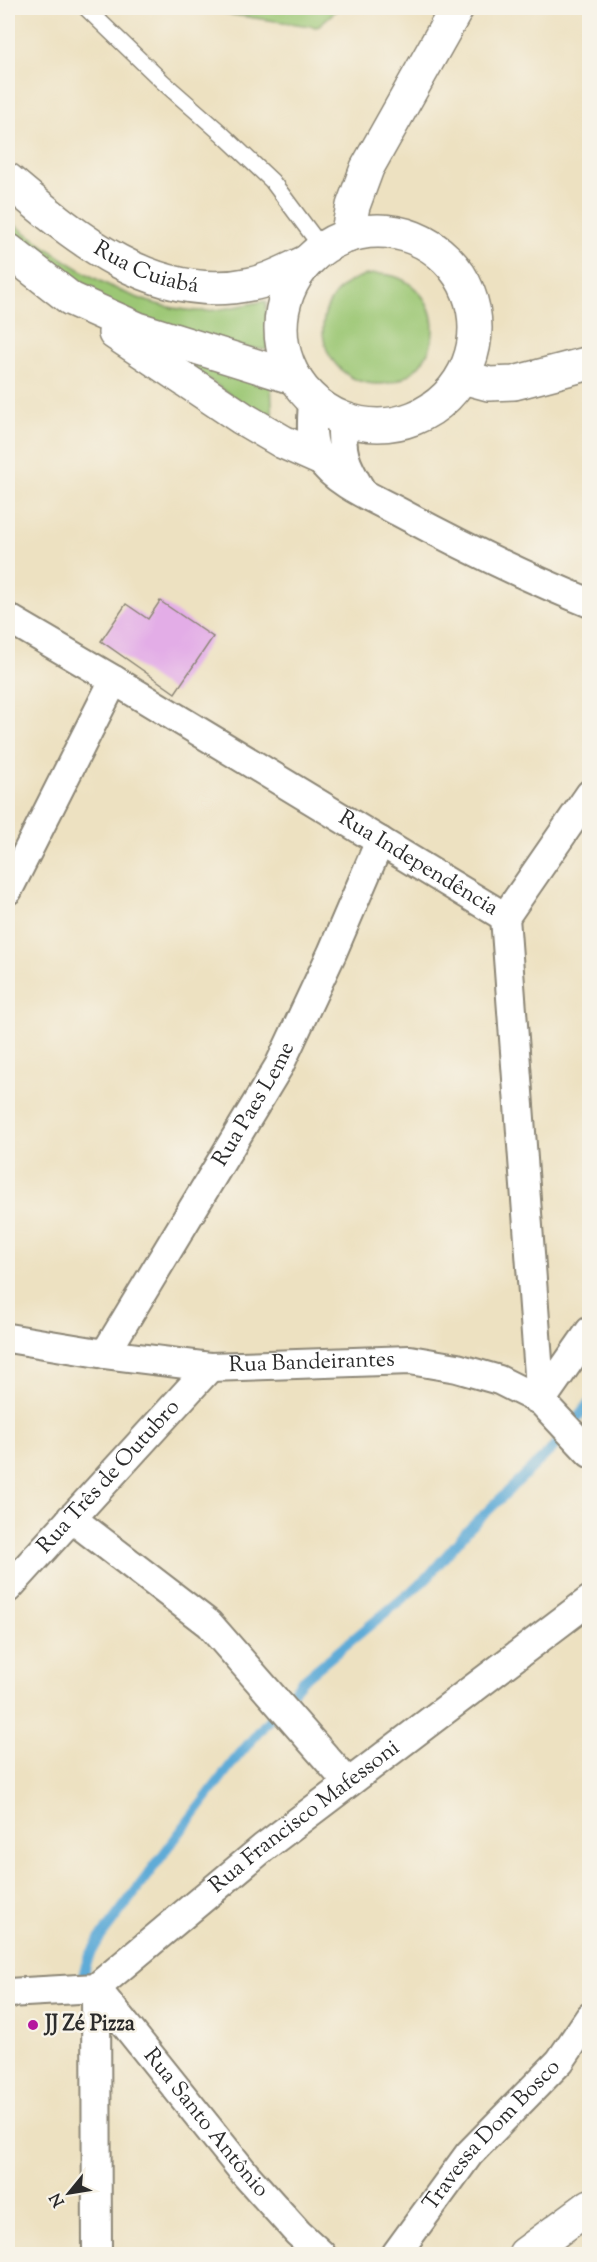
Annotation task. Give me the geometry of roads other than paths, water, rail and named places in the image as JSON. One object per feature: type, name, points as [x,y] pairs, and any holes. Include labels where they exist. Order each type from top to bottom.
[{"type":"street","points":[[456,8],[367,168],[353,206],[325,249],[289,289],[281,318],[283,349],[304,389],[313,440],[319,458],[333,474],[483,557],[590,603]]},
{"type":"street","name":"Rua Cuiabá","points":[[8,180],[77,236],[114,260],[154,278],[198,288],[226,288],[253,284],[325,249]]},
{"type":"street","points":[[71,299],[138,329],[304,389],[342,419],[370,426],[397,425],[424,415],[446,399],[463,377],[474,349],[475,320],[468,292],[453,267],[432,247],[405,234],[376,231],[325,249]]},
{"type":"street","points":[[8,250],[127,342],[242,418],[284,442],[319,458]]},
{"type":"street","points":[[463,377],[489,384],[514,384],[590,363]]},
{"type":"street","points":[[342,419],[341,445],[345,465],[362,492]]},
{"type":"street","name":"Rua Independência","points":[[8,618],[505,917],[541,1401]]},
{"type":"street","points":[[8,890],[114,680]]},
{"type":"street","points":[[505,917],[590,794]]},
{"type":"street","name":"Rua Paes Leme","points":[[105,1354],[279,1066],[332,953],[380,841]]},
{"type":"street","points":[[541,1401],[590,1331]]},
{"type":"street","name":"Rua Bandeirantes","points":[[8,1338],[105,1354],[210,1367],[410,1360],[457,1368],[499,1380],[541,1401],[590,1453]]},
{"type":"street","name":"Rua Três de Outubro","points":[[8,1588],[210,1367]]},
{"type":"street","points":[[71,1518],[208,1624],[348,1783]]},
{"type":"street","name":"Rua Francisco Mafessoni","points":[[96,1988],[263,1848],[590,1600]]},
{"type":"street","points":[[8,1993],[96,1988],[97,2254]]},
{"type":"street","name":"Rua Santo Antônio","points":[[96,1988],[246,2175],[298,2233],[321,2254]]},
{"type":"street","name":"Travessa Dom Bosco","points":[[396,2254],[469,2154],[560,2061],[590,2017]]},
{"type":"street","points":[[525,2254],[590,2206]]},
{"type":"lane","points":[[86,8],[272,181],[325,249]]},
{"type":"waterway","points":[[83,1987],[85,1967],[100,1938],[233,1762],[302,1681],[425,1580],[469,1529],[554,1447],[590,1402]]},
{"type":"place","name":"JJ Zé Pizza","points":[[33,2025]]}]
